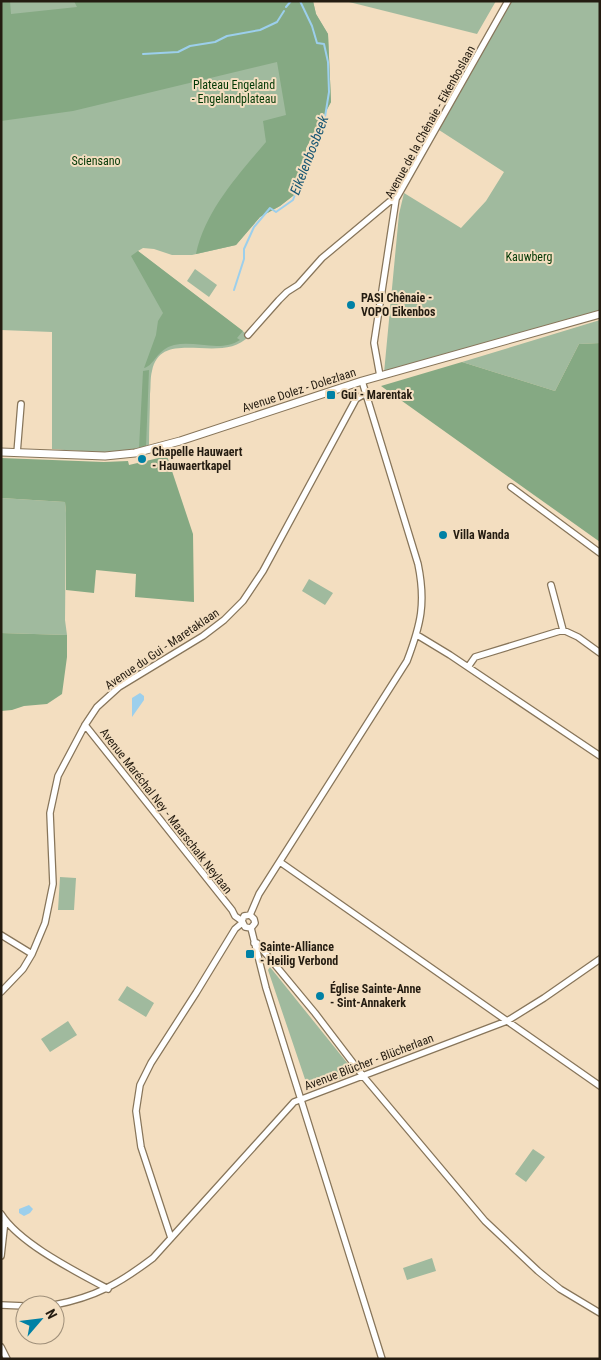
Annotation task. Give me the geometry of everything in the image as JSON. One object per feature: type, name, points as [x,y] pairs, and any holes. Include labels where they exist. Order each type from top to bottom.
[{"type":"street","name":"Avenue de la Chênaie - Eikenboslaan","points":[[380,376],[374,343],[396,200],[508,1]]},
{"type":"street","points":[[248,335],[287,292],[298,285],[322,258],[389,202],[396,200]]},
{"type":"street","name":"Avenue Dolez - Dolezlaan","points":[[1,452],[105,456],[135,453],[180,441],[362,381],[600,314]]},
{"type":"street","points":[[171,1238],[141,1147],[136,1111],[140,1085],[151,1064],[235,929],[248,915],[259,894],[407,661],[417,635],[422,602],[422,583],[418,564],[362,381]]},
{"type":"street","name":"Avenue du Gui - Maretaklaan","points":[[1,992],[23,969],[32,954],[45,923],[53,884],[50,813],[58,776],[85,725],[97,707],[119,687],[203,636],[243,602],[263,571],[356,399],[366,393]]},
{"type":"street","points":[[17,453],[21,404]]},
{"type":"street","points":[[511,487],[600,553]]},
{"type":"street","points":[[551,586],[563,630]]},
{"type":"street","points":[[468,667],[475,657],[563,630],[578,637],[600,653]]},
{"type":"street","points":[[417,635],[600,756]]},
{"type":"street","name":"Avenue Maréchal Ney - Maarschalk Neylaan","points":[[85,725],[235,916],[249,928]]},
{"type":"street","points":[[280,862],[600,1086]]},
{"type":"street","name":"Avenue Maréchal Ney - Maarschalk Neylaan","points":[[232,910],[248,915]]},
{"type":"street","points":[[233,934],[249,928],[255,921],[248,915]]},
{"type":"street","points":[[249,928],[300,1099],[382,1359]]},
{"type":"street","points":[[1,935],[32,954]]},
{"type":"street","points":[[254,943],[258,943],[315,1013],[362,1076],[486,1221],[538,1272],[560,1289],[600,1313]]},
{"type":"street","name":"Avenue Blücher - Blücherlaan","points":[[65,1303],[76,1301],[108,1289],[127,1278],[153,1258],[294,1102],[507,1021],[600,959]]},
{"type":"street","points":[[1,1214],[5,1220],[30,1242],[63,1265],[108,1289]]},
{"type":"street","points":[[1,1256],[5,1220]]},
{"type":"street","points":[[1,1305],[15,1306]]},
{"type":"street","points":[[1,1347],[7,1359]]},
{"type":"green space","name":"Plateau Engeland - Engelandplateau","points":[[1,1],[313,1],[316,14],[328,34],[331,102],[306,148],[304,170],[298,192],[280,206],[260,217],[236,245],[192,255],[172,255],[154,249],[143,248],[138,251],[249,336],[237,344],[224,348],[180,348],[167,351],[158,358],[151,377],[149,445],[113,452],[52,449],[52,332],[1,330]]},
{"type":"green space","points":[[1,1],[10,1],[11,14],[77,7],[74,1],[313,1],[316,14],[328,34],[331,102],[306,148],[304,170],[298,192],[280,206],[260,217],[236,245],[196,254],[200,238],[215,208],[266,142],[263,121],[286,115],[277,62],[73,111],[1,121]]},
{"type":"green space","points":[[345,1],[496,1],[477,34]]},
{"type":"green space","name":"Kauwberg","points":[[511,1],[600,1],[600,312],[384,373],[399,214],[404,193],[461,228],[486,201],[504,172],[439,130]]},
{"type":"green space","points":[[138,251],[243,331],[237,338],[240,340],[224,346],[174,345],[164,350],[151,364],[144,368],[156,335],[158,321],[163,313],[131,256]]},
{"type":"green space","points":[[195,269],[217,285],[209,297],[187,281]]},
{"type":"green space","points":[[600,320],[600,343],[579,344],[555,391],[462,362]]},
{"type":"green space","points":[[600,343],[600,542],[381,386],[462,362],[555,391],[579,344]]},
{"type":"green space","points":[[149,370],[146,446],[139,448],[143,371]]},
{"type":"green space","points":[[167,456],[193,534],[194,602],[135,597],[136,574],[96,570],[94,593],[66,590],[65,502],[1,498],[1,458],[104,462],[128,461],[129,465]]},
{"type":"green space","points":[[1,498],[65,502],[65,620],[67,635],[1,633]]},
{"type":"green space","points":[[309,579],[333,593],[325,605],[302,591]]},
{"type":"green space","points":[[1,633],[67,635],[67,657],[62,694],[47,704],[1,711]]},
{"type":"green space","points":[[60,877],[76,878],[74,910],[58,910]]},
{"type":"green space","points":[[270,967],[348,1064],[350,1074],[348,1076],[314,1087],[307,1085],[268,970]]},
{"type":"green space","points":[[127,986],[154,1003],[146,1017],[118,1000]]},
{"type":"green space","points":[[68,1021],[77,1035],[50,1052],[41,1039]]},
{"type":"green space","points":[[533,1149],[545,1157],[526,1182],[515,1174]]},
{"type":"green space","points":[[432,1258],[436,1271],[407,1280],[403,1268]]},
{"type":"water","points":[[140,693],[144,696],[144,700],[132,717],[132,698]]},
{"type":"water","points":[[29,1205],[33,1209],[30,1213],[24,1216],[19,1213],[19,1209]]},
{"type":"waterway","name":"Eikelenbosbeek","points":[[286,7],[291,1]]},
{"type":"waterway","name":"Eikelenbosbeek","points":[[234,290],[244,259],[244,249],[254,227],[270,208],[276,212],[293,200],[325,117],[329,92],[328,62],[324,44],[317,43],[312,26],[300,1]]},
{"type":"waterway","name":"Eikelenbosbeek","points":[[143,54],[178,52],[190,46],[215,42],[227,36],[260,30],[277,22],[284,11]]},
{"type":"place","name":"PASI Chênaie - VOPO Eikenbos","points":[[351,305]]},
{"type":"place","name":"Gui - Marentak","points":[[331,395]]},
{"type":"place","name":"Chapelle Hauwaert - Hauwaertkapel","points":[[142,459]]},
{"type":"place","name":"Villa Wanda","points":[[443,535]]},
{"type":"place","name":"Sainte-Alliance - Heilig Verbond","points":[[250,954]]},
{"type":"place","name":"Église Sainte-Anne - Sint-Annakerk","points":[[320,996]]},
{"type":"park label","name":"Sciensano","points":[[96,161]]}]
